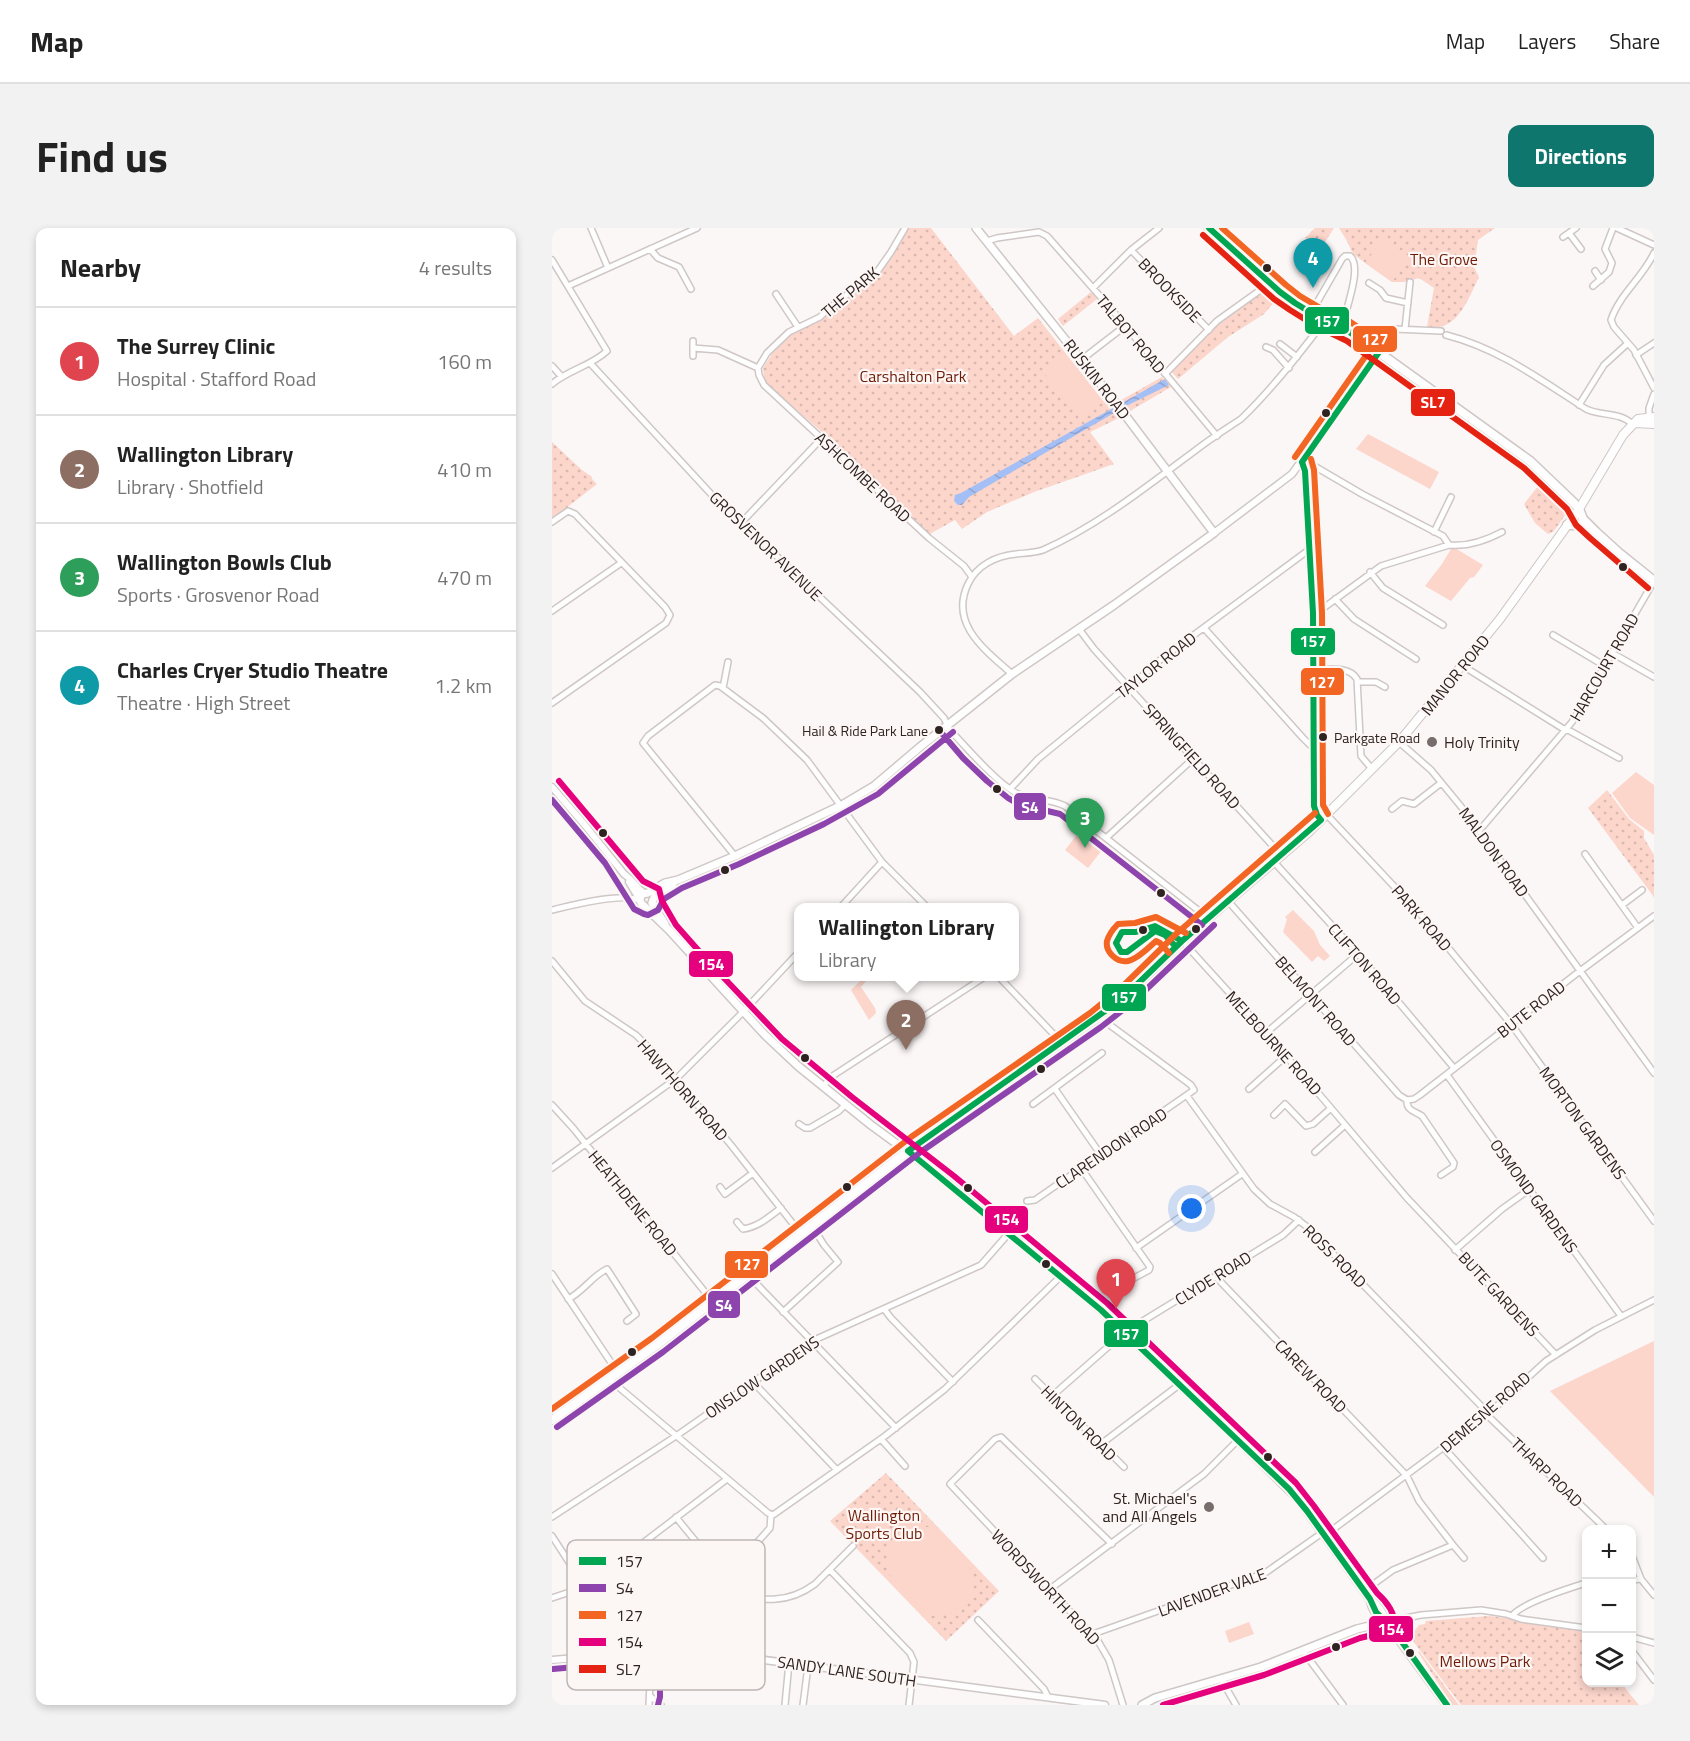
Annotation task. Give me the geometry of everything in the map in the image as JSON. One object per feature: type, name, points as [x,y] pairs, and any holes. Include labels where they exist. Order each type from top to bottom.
[{"type":"highway","points":[[1209,228],[1295,303],[1358,337],[1530,461],[1579,509],[1583,519],[1596,532],[1654,581]]},
{"type":"highway","points":[[1567,525],[1580,525],[1596,532]]},
{"type":"main road","name":"RUSKIN ROAD","points":[[976,228],[1168,471],[1173,481],[1214,533]]},
{"type":"main road","points":[[1633,424],[1640,417],[1652,420]]},
{"type":"main road","name":"MANOR ROAD","points":[[552,1420],[657,1345],[908,1151],[1099,1017],[1127,995],[1179,944],[1324,818],[1399,742],[1500,619],[1579,509],[1623,435],[1633,424]]},
{"type":"main road","points":[[1214,533],[1012,674],[874,786],[842,805],[735,856],[678,880],[665,883],[646,899],[669,930],[776,1046],[1094,1304],[1289,1489],[1370,1599],[1377,1604],[1386,1622]]},
{"type":"main road","points":[[1370,1599],[1371,1606],[1386,1622],[1447,1705]]},
{"type":"main road","points":[[1365,1626],[1374,1619],[1375,1611]]},
{"type":"main road","points":[[1142,1705],[1155,1698],[1261,1667],[1365,1626],[1386,1622]]},
{"type":"street","points":[[591,228],[608,268]]},
{"type":"street","points":[[568,286],[698,228]]},
{"type":"street","name":"THE PARK","points":[[758,368],[762,359],[781,339],[798,327],[820,317],[877,272],[904,228]]},
{"type":"street","points":[[1093,288],[1131,250],[1159,228]]},
{"type":"street","points":[[1563,237],[1576,228]]},
{"type":"street","points":[[1593,286],[1609,272],[1611,259],[1605,249],[1613,228]]},
{"type":"street","points":[[1617,228],[1654,245]]},
{"type":"street","name":"TALBOT ROAD","points":[[987,241],[997,237],[1039,232],[1045,234],[1216,436]]},
{"type":"street","points":[[1569,233],[1581,249]]},
{"type":"street","points":[[650,249],[658,258],[679,267],[691,289]]},
{"type":"street","name":"BROOKSIDE","points":[[1131,250],[1209,330]]},
{"type":"street","points":[[1654,254],[1612,318],[1612,324],[1636,355],[1654,388]]},
{"type":"street","points":[[1311,313],[1342,259],[1350,256],[1354,259],[1356,266],[1355,276],[1342,327]]},
{"type":"street","points":[[552,260],[606,351],[590,363],[561,376],[552,384]]},
{"type":"street","points":[[1595,271],[1601,280]]},
{"type":"street","points":[[1405,329],[1410,282]]},
{"type":"street","points":[[1165,374],[1223,316],[1270,283]]},
{"type":"street","points":[[1369,283],[1380,290],[1386,298],[1408,303]]},
{"type":"street","points":[[776,294],[798,327]]},
{"type":"street","points":[[1012,674],[986,651],[966,624],[963,610],[964,598],[972,577],[981,567],[1002,556],[1041,551],[1090,526],[1168,471],[1249,411],[1288,368],[1326,320]]},
{"type":"street","points":[[1081,360],[1125,326]]},
{"type":"street","points":[[1358,337],[1363,330],[1369,328],[1444,333],[1478,345],[1535,375],[1593,412],[1625,419],[1633,424]]},
{"type":"street","points":[[1455,337],[1459,330]]},
{"type":"street","points":[[693,341],[693,356]]},
{"type":"street","points":[[1636,355],[1654,343]]},
{"type":"street","points":[[1280,344],[1297,357]]},
{"type":"street","points":[[1579,405],[1604,365],[1628,344]]},
{"type":"street","points":[[1266,347],[1273,350],[1288,368]]},
{"type":"street","points":[[693,348],[718,350],[758,368]]},
{"type":"street","points":[[1214,533],[1284,482],[1302,462],[1379,352]]},
{"type":"street","name":"GROSVENOR AVENUE","points":[[590,363],[711,495],[920,692],[944,718],[949,729],[1010,789]]},
{"type":"street","points":[[552,366],[561,376]]},
{"type":"street","name":"ASHCOMBE ROAD","points":[[758,368],[764,385],[929,538],[964,567],[972,577]]},
{"type":"street","points":[[1652,420],[1650,403],[1654,394]]},
{"type":"street","points":[[741,523],[822,438]]},
{"type":"street","points":[[1302,462],[1310,463],[1362,494],[1443,536],[1449,545]]},
{"type":"street","points":[[1302,462],[1305,471],[1313,613],[1314,808],[1324,818]]},
{"type":"street","points":[[1434,532],[1451,497]]},
{"type":"street","points":[[552,522],[568,512],[574,514],[668,610],[670,618],[552,703]]},
{"type":"street","points":[[1313,613],[1318,612],[1370,572],[1387,564],[1449,545],[1474,543],[1502,532]]},
{"type":"street","name":"TAYLOR ROAD","points":[[1010,789],[1046,753],[1160,660],[1310,549]]},
{"type":"street","points":[[552,612],[621,563]]},
{"type":"street","points":[[964,567],[981,567]]},
{"type":"street","points":[[1370,572],[1383,588],[1443,625]]},
{"type":"street","name":"HARCOURT ROAD","points":[[1479,831],[1575,718],[1654,581]]},
{"type":"street","points":[[1335,599],[1354,619],[1416,659]]},
{"type":"street","points":[[1204,628],[1303,738],[1313,746]]},
{"type":"street","name":"SPRINGFIELD ROAD","points":[[1079,629],[1282,856]]},
{"type":"street","points":[[1553,635],[1605,666]]},
{"type":"street","points":[[1612,653],[1654,677]]},
{"type":"street","points":[[723,688],[728,662]]},
{"type":"street","points":[[1463,666],[1565,730],[1570,730],[1619,758]]},
{"type":"street","points":[[1313,670],[1346,670],[1355,675],[1358,682],[1361,756],[1372,769]]},
{"type":"street","points":[[1358,682],[1376,682],[1385,687]]},
{"type":"street","points":[[735,856],[643,743],[648,736],[717,685],[755,711],[788,740],[814,768],[882,861],[923,903]]},
{"type":"street","name":"MALDON ROAD","points":[[1399,742],[1431,770],[1479,831],[1654,1073]]},
{"type":"street","points":[[1106,838],[1194,758]]},
{"type":"street","points":[[1392,809],[1402,801],[1409,804],[1417,802],[1441,783]]},
{"type":"street","points":[[552,787],[646,899]]},
{"type":"street","points":[[1010,789],[1025,796],[1053,801],[1065,806],[1208,918]]},
{"type":"street","name":"PARK ROAD","points":[[1324,818],[1422,916],[1511,1024]]},
{"type":"street","points":[[1585,854],[1638,928]]},
{"type":"street","points":[[844,903],[882,861]]},
{"type":"street","name":"CLIFTON ROAD","points":[[1274,862],[1358,954],[1454,1068]]},
{"type":"street","points":[[1622,905],[1642,890]]},
{"type":"street","points":[[552,910],[624,897],[646,899]]},
{"type":"street","name":"BELMONT ROAD","points":[[1228,901],[1399,1095],[1407,1100],[1408,1107],[1422,1116],[1454,1163],[1453,1167],[1441,1175]]},
{"type":"street","name":"BUTE ROAD","points":[[1407,1100],[1417,1097],[1654,916]]},
{"type":"street","points":[[1155,926],[1179,944],[1155,931],[1127,952],[1121,952],[1116,943],[1122,932],[1136,932],[1155,926]]},
{"type":"street","name":"MELBOURNE ROAD","points":[[1179,944],[1254,1021],[1264,1028],[1407,1198],[1455,1250]]},
{"type":"street","points":[[1266,1033],[1358,954]]},
{"type":"street","points":[[552,1168],[676,1078],[794,957]]},
{"type":"street","name":"HAWTHORN ROAD","points":[[552,961],[585,1001],[636,1035],[676,1078],[801,1234]]},
{"type":"street","points":[[823,1086],[830,1078],[978,981]]},
{"type":"street","points":[[1003,981],[1062,1043]]},
{"type":"street","name":"CLARENDON ROAD","points":[[1027,1201],[1035,1200],[1194,1090],[1191,1085],[1099,1017]]},
{"type":"street","name":"MORTON GARDENS","points":[[1511,1024],[1654,1221]]},
{"type":"street","points":[[1033,1104],[1102,1053]]},
{"type":"street","points":[[1249,1089],[1286,1056]]},
{"type":"street","name":"OSMOND GARDENS","points":[[1446,1075],[1621,1316]]},
{"type":"street","points":[[1055,1089],[1101,1155]]},
{"type":"street","name":"ROSS ROAD","points":[[1187,1096],[1254,1189],[1268,1202],[1299,1220],[1488,1414]]},
{"type":"street","points":[[799,1124],[810,1128],[839,1111],[846,1104]]},
{"type":"street","points":[[1274,1116],[1285,1104],[1305,1127],[1313,1124],[1331,1108]]},
{"type":"street","name":"HEATHDENE ROAD","points":[[552,1105],[713,1302]]},
{"type":"street","points":[[1315,1152],[1345,1125]]},
{"type":"street","points":[[1081,1168],[1149,1267],[1149,1270],[1112,1290],[1094,1304]]},
{"type":"street","points":[[720,1187],[725,1194],[753,1173]]},
{"type":"street","points":[[1136,1248],[1242,1174]]},
{"type":"street","name":"BUTE GARDENS","points":[[1530,1189],[1502,1209],[1455,1250],[1556,1354]]},
{"type":"street","points":[[737,1222],[743,1229],[753,1227],[781,1208]]},
{"type":"street","name":"CLYDE ROAD","points":[[1052,1396],[1125,1332],[1290,1230],[1299,1220]]},
{"type":"street","points":[[783,1312],[838,1262],[812,1226]]},
{"type":"street","name":"ONSLOW GARDENS","points":[[552,1517],[676,1436],[812,1341],[981,1265],[1009,1233]]},
{"type":"street","points":[[568,1299],[607,1269],[636,1314],[627,1321]]},
{"type":"street","points":[[552,1274],[618,1373]]},
{"type":"street","points":[[748,1275],[896,1428]]},
{"type":"street","points":[[771,1515],[896,1428],[952,1382],[1061,1276]]},
{"type":"street","name":"CAREW ROAD","points":[[1215,1276],[1407,1476],[1419,1501],[1464,1558]]},
{"type":"street","name":"DEMESNE ROAD","points":[[1323,1534],[1444,1448],[1488,1414],[1532,1372],[1556,1354],[1621,1316],[1654,1300]]},
{"type":"street","points":[[884,1309],[952,1382]]},
{"type":"street","points":[[609,1379],[771,1515]]},
{"type":"street","name":"HINTON ROAD","points":[[1035,1379],[1124,1467]]},
{"type":"street","points":[[753,1382],[837,1470]]},
{"type":"street","points":[[1101,1444],[1179,1385]]},
{"type":"street","name":"THARP ROAD","points":[[1488,1414],[1602,1525]]},
{"type":"street","name":"WORDSWORTH ROAD","points":[[1112,1544],[1001,1437],[995,1439],[950,1484],[1093,1634],[1109,1660],[1123,1705]]},
{"type":"street","points":[[881,1438],[905,1466]]},
{"type":"street","points":[[1050,1589],[1204,1474],[1238,1440]]},
{"type":"street","points":[[1444,1448],[1543,1558]]},
{"type":"street","points":[[646,1540],[727,1479]]},
{"type":"street","points":[[759,1540],[770,1528],[771,1515]]},
{"type":"street","points":[[676,1517],[695,1540]]},
{"type":"street","name":"LAVENDER VALE","points":[[1093,1634],[1265,1574],[1323,1534]]},
{"type":"street","points":[[552,1536],[567,1559]]},
{"type":"street","points":[[1364,1591],[1393,1570],[1453,1545]]},
{"type":"street","points":[[765,1599],[779,1600],[794,1597],[807,1590],[853,1546]]},
{"type":"street","points":[[1636,1566],[1641,1579],[1654,1596]]},
{"type":"street","points":[[830,1570],[910,1653],[914,1662],[909,1705]]},
{"type":"street","points":[[1636,1580],[1641,1579]]},
{"type":"street","points":[[1509,1615],[1533,1603],[1582,1585]]},
{"type":"street","points":[[552,1598],[567,1593]]},
{"type":"street","points":[[1386,1622],[1410,1616],[1481,1611],[1582,1627]]},
{"type":"street","points":[[978,1620],[1044,1689],[1048,1697]]},
{"type":"street","points":[[1636,1638],[1654,1643]]},
{"type":"street","points":[[1303,1650],[1343,1705]]},
{"type":"street","points":[[1636,1656],[1654,1680]]},
{"type":"street","name":"SANDY LANE SOUTH","points":[[552,1660],[567,1659]]},
{"type":"street","name":"SANDY LANE SOUTH","points":[[765,1661],[1105,1705]]},
{"type":"street","points":[[785,1705],[789,1663]]},
{"type":"street","points":[[803,1705],[808,1666]]},
{"type":"street","points":[[1221,1679],[1236,1705]]},
{"type":"street","points":[[649,1705],[651,1690]]},
{"type":"street","points":[[651,1697],[661,1705]]},
{"type":"green space","name":"Carshalton Park","points":[[905,228],[931,228],[1014,336],[1038,318],[1119,418],[1090,432],[1114,464],[1034,492],[987,512],[962,529],[955,520],[928,535],[822,432],[765,383],[763,368],[772,354],[798,328],[814,322],[878,273]]},
{"type":"green space","points":[[1315,228],[1334,228],[1321,248],[1305,238]]},
{"type":"green space","name":"The Grove","points":[[1339,228],[1495,228],[1478,240],[1474,267],[1479,277],[1466,304],[1454,320],[1446,325],[1427,327],[1434,288],[1419,278],[1405,282],[1392,282],[1353,254]]},
{"type":"green space","points":[[1384,238],[1410,257],[1392,282],[1365,263]]},
{"type":"green space","points":[[1269,289],[1278,298],[1264,314],[1228,337],[1178,379],[1170,370],[1221,320]]},
{"type":"green space","points":[[1091,292],[1097,299],[1063,326],[1058,319]]},
{"type":"green space","points":[[1065,353],[1103,401],[1080,419],[1042,370]]},
{"type":"green space","points":[[1162,377],[1171,387],[1130,411],[1121,400]]},
{"type":"green space","points":[[1368,434],[1439,472],[1430,489],[1356,449]]},
{"type":"green space","points":[[552,442],[597,484],[552,519]]},
{"type":"green space","points":[[1546,476],[1574,503],[1553,532],[1548,534],[1535,523],[1524,504]]},
{"type":"green space","points":[[1455,548],[1483,565],[1451,601],[1425,586],[1451,549]]},
{"type":"green space","points":[[1636,772],[1654,785],[1654,835],[1630,818],[1612,793]]},
{"type":"green space","points":[[1607,790],[1629,819],[1644,831],[1644,838],[1654,855],[1654,897],[1588,808]]},
{"type":"green space","points":[[1083,827],[1106,845],[1088,868],[1065,850]]},
{"type":"green space","points":[[1293,910],[1314,931],[1320,945],[1330,956],[1324,961],[1318,956],[1312,962],[1283,932],[1287,919],[1285,917]]},
{"type":"green space","points":[[860,981],[866,981],[861,987],[876,1013],[869,1020],[851,990]]},
{"type":"green space","points":[[1654,1341],[1654,1497],[1550,1391]]},
{"type":"green space","name":"Wallington Sports Club","points":[[886,1473],[999,1591],[946,1641],[830,1521]]},
{"type":"green space","points":[[911,1527],[933,1527],[967,1562],[975,1579],[972,1596],[953,1612],[937,1616],[924,1613],[888,1573],[887,1556],[892,1542]]},
{"type":"green space","name":"Mellows Park","points":[[1489,1616],[1577,1627],[1582,1633],[1582,1687],[1624,1687],[1639,1705],[1461,1705],[1412,1639],[1419,1625],[1425,1624],[1426,1621]]},
{"type":"green space","points":[[1249,1622],[1254,1634],[1229,1643],[1225,1631]]},
{"type":"green space","points":[[1419,1651],[1459,1705],[1452,1705]]},
{"type":"water","points":[[1165,379],[1169,385],[1126,406],[969,497],[962,505],[954,501],[955,495]]},
{"type":"transit line","name":"157","points":[[1209,228],[1295,303],[1318,317],[1342,327],[1379,352]]},
{"type":"transit line","name":"127","points":[[1222,228],[1300,296],[1346,319],[1384,345]]},
{"type":"transit line","name":"SL7","points":[[1203,235],[1274,299],[1314,325],[1347,341],[1524,468],[1567,509],[1576,525],[1648,588]]},
{"type":"transit line","name":"127","points":[[1295,457],[1372,347]]},
{"type":"transit line","name":"157","points":[[1302,462],[1379,352]]},
{"type":"transit line","name":"127","points":[[1311,459],[1314,470],[1322,613],[1323,805],[1328,814]]},
{"type":"transit line","name":"157","points":[[1302,462],[1305,471],[1313,613],[1314,806],[1321,820]]},
{"type":"transit line","name":"S4","points":[[939,730],[963,758],[1008,798],[1018,804],[1060,814],[1202,925]]},
{"type":"transit line","name":"S4","points":[[552,800],[605,863],[634,909],[648,915],[658,910],[664,899],[682,888],[824,824],[878,794],[953,732]]},
{"type":"transit line","name":"154","points":[[559,781],[643,881],[659,889],[662,901],[676,925],[782,1039],[954,1176],[1107,1303],[1296,1483],[1393,1615],[1395,1624],[1389,1631],[1360,1638],[1264,1675],[1163,1705]]},
{"type":"transit line","name":"127","points":[[552,1409],[652,1338],[911,1137],[1090,1013],[1121,988],[1176,934],[1315,813]]},
{"type":"transit line","name":"157","points":[[908,1151],[1122,999],[1182,941],[1321,820]]},
{"type":"transit line","name":"127","points":[[1169,953],[1156,941],[1136,958],[1124,961],[1110,953],[1107,941],[1118,924],[1135,923],[1156,917],[1186,933]]},
{"type":"transit line","name":"S4","points":[[557,1427],[663,1352],[922,1151],[1101,1027],[1133,1002],[1214,925]]},
{"type":"transit line","name":"157","points":[[1176,947],[1165,935],[1155,931],[1127,952],[1121,952],[1116,943],[1122,932],[1136,932],[1155,926],[1182,941]]},
{"type":"transit line","name":"157","points":[[908,1151],[1101,1310],[1289,1489],[1370,1599],[1376,1612],[1392,1628],[1447,1705]]},
{"type":"transit line","name":"S4","points":[[553,1669],[567,1668]]},
{"type":"transit line","name":"S4","points":[[658,1705],[660,1690]]},
{"type":"place","name":"Charles Cryer Studio Theatre","points":[[1313,288]]},
{"type":"place","name":"Hail & Ride Park Lane","points":[[939,730]]},
{"type":"place","name":"Parkgate Road","points":[[1323,737]]},
{"type":"place","name":"Holy Trinity","points":[[1432,742]]},
{"type":"place","name":"Wallington Bowls Club","points":[[1085,848]]},
{"type":"place","name":"Wallington Library","points":[[906,1050]]},
{"type":"place","name":"The Surrey Clinic","points":[[1116,1309]]},
{"type":"place","name":"St. Michael's and All Angels","points":[[1209,1507]]}]
